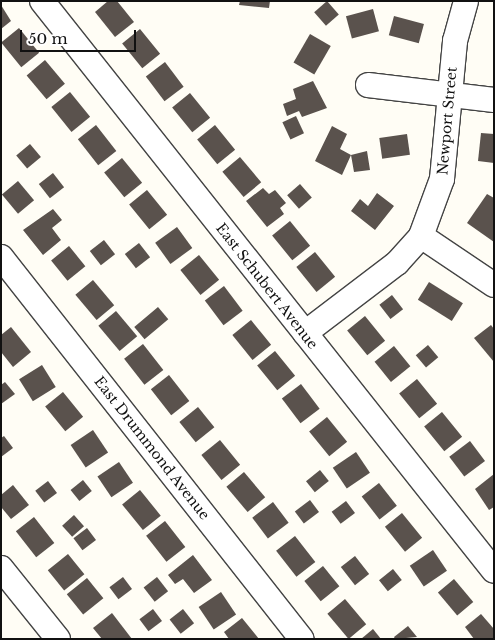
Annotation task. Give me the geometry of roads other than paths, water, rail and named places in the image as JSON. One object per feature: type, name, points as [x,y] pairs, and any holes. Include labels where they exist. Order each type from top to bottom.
[{"type":"street","name":"East Schubert Avenue","points":[[42,1],[494,571]]},
{"type":"street","name":"Newport Street","points":[[304,333],[397,262],[421,236],[442,179],[451,96],[454,41],[466,1]]},
{"type":"street","points":[[368,85],[494,100]]},
{"type":"street","points":[[421,236],[494,285]]},
{"type":"street","name":"East Drummond Avenue","points":[[1,257],[302,639]]},
{"type":"street","points":[[1,568],[58,639]]}]
